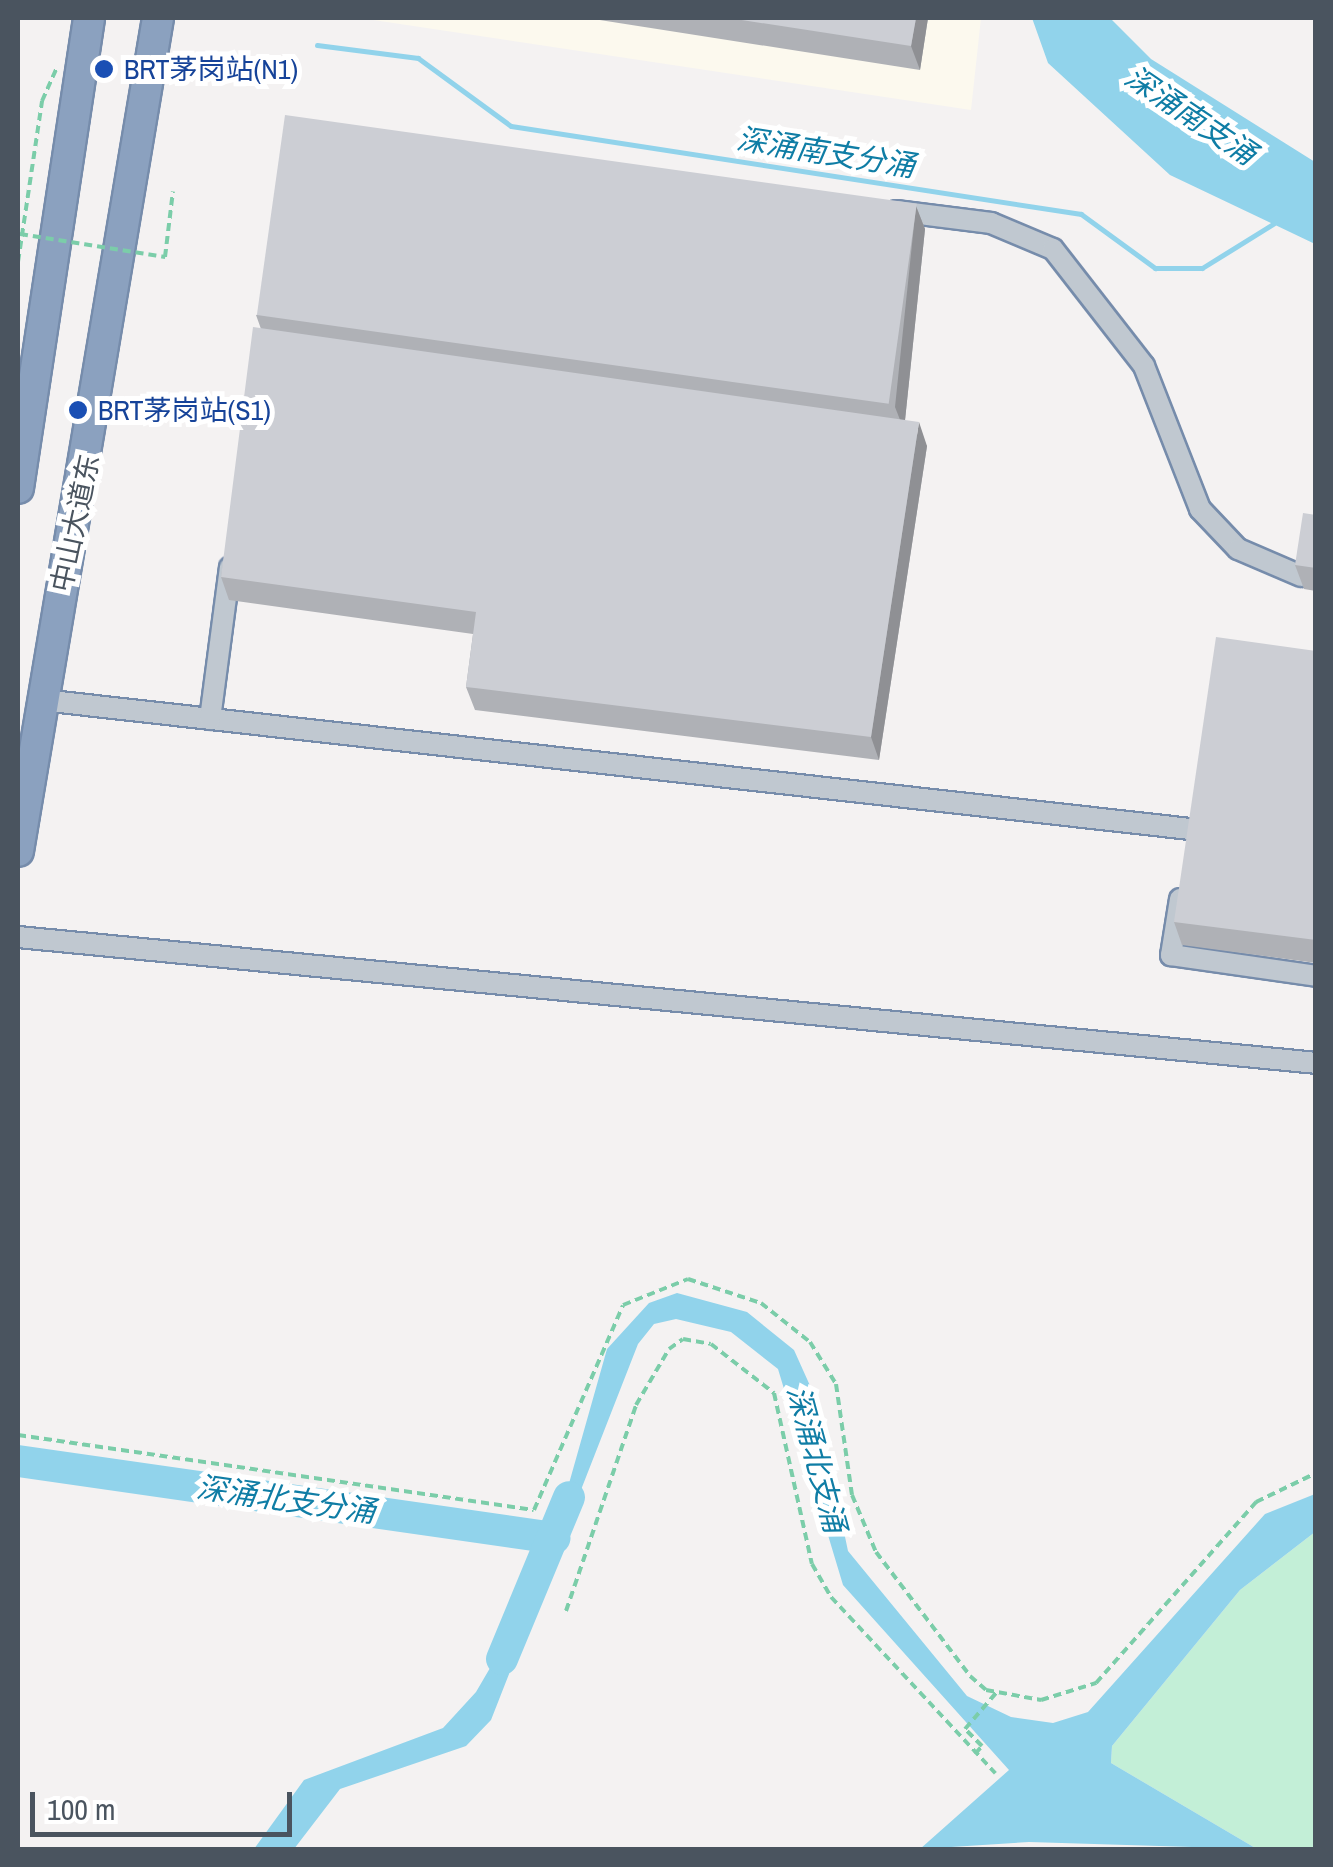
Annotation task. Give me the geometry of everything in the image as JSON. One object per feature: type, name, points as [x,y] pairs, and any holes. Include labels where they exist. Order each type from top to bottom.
[{"type":"highway","points":[[18,488],[89,18]]},
{"type":"highway","name":"中山大道东","points":[[18,851],[158,18]]},
{"type":"street","points":[[874,208],[992,223],[1053,249],[1144,366],[1200,510],[1238,549],[1300,576]]},
{"type":"street","points":[[210,719],[234,544]]},
{"type":"street","points":[[42,700],[1189,839],[1171,955],[1316,976]]},
{"type":"street","points":[[18,936],[1316,1063]]},
{"type":"path","points":[[18,262],[42,101],[58,56]]},
{"type":"path","points":[[18,248],[20,234],[165,257],[173,192]]},
{"type":"path","points":[[18,1435],[534,1510],[623,1305],[688,1279],[761,1303],[825,1360],[852,1495],[876,1552],[938,1640],[996,1693],[1083,1694],[1256,1502],[1316,1473]]},
{"type":"path","points":[[566,1611],[636,1406],[669,1349],[683,1339],[711,1344],[774,1393],[812,1564],[831,1596],[995,1773]]},
{"type":"path","points":[[975,1754],[982,1746],[964,1729],[996,1693]]},
{"type":"shaded area","points":[[360,18],[981,18],[971,110]]},
{"type":"green space","points":[[1315,1532],[1315,1849],[1257,1849],[1111,1763],[1112,1746],[1240,1590]]},
{"type":"water","name":"深涌南支涌","points":[[1032,18],[1110,18],[1151,59],[1315,162],[1315,244],[1170,175],[1048,63]]},
{"type":"water","points":[[677,1293],[747,1312],[794,1350],[816,1399],[848,1551],[967,1696],[1011,1717],[1053,1723],[1088,1712],[1265,1514],[1315,1494],[1315,1532],[1240,1590],[1112,1746],[1111,1763],[1257,1849],[1029,1842],[920,1849],[1009,1770],[843,1585],[778,1369],[731,1332],[676,1319],[654,1324],[638,1344],[491,1720],[466,1746],[340,1789],[294,1849],[254,1849],[304,1780],[443,1728],[476,1692],[542,1579],[607,1349],[649,1303]]},
{"type":"building","points":[[729,18],[916,18],[911,46]]},
{"type":"building","points":[[285,115],[917,204],[889,404],[257,315]]},
{"type":"building","points":[[253,327],[919,422],[871,737],[466,687],[476,612],[221,577]]},
{"type":"building","points":[[1303,513],[1316,515],[1316,568],[1295,565]]},
{"type":"building","points":[[1216,637],[1316,651],[1316,940],[1174,922]]},
{"type":"waterway","name":"深涌南支分涌","points":[[317,45],[418,58],[511,126],[1081,214],[1155,268],[1202,268],[1273,224]]},
{"type":"waterway","name":"深涌北支分涌","points":[[18,1461],[554,1538]]},
{"type":"waterway","name":"深涌北支涌","points":[[502,1659],[569,1497]]},
{"type":"place","name":"BRT茅岗站(N1)","points":[[104,69]]},
{"type":"place","name":"BRT茅岗站(S1)","points":[[78,410]]}]
